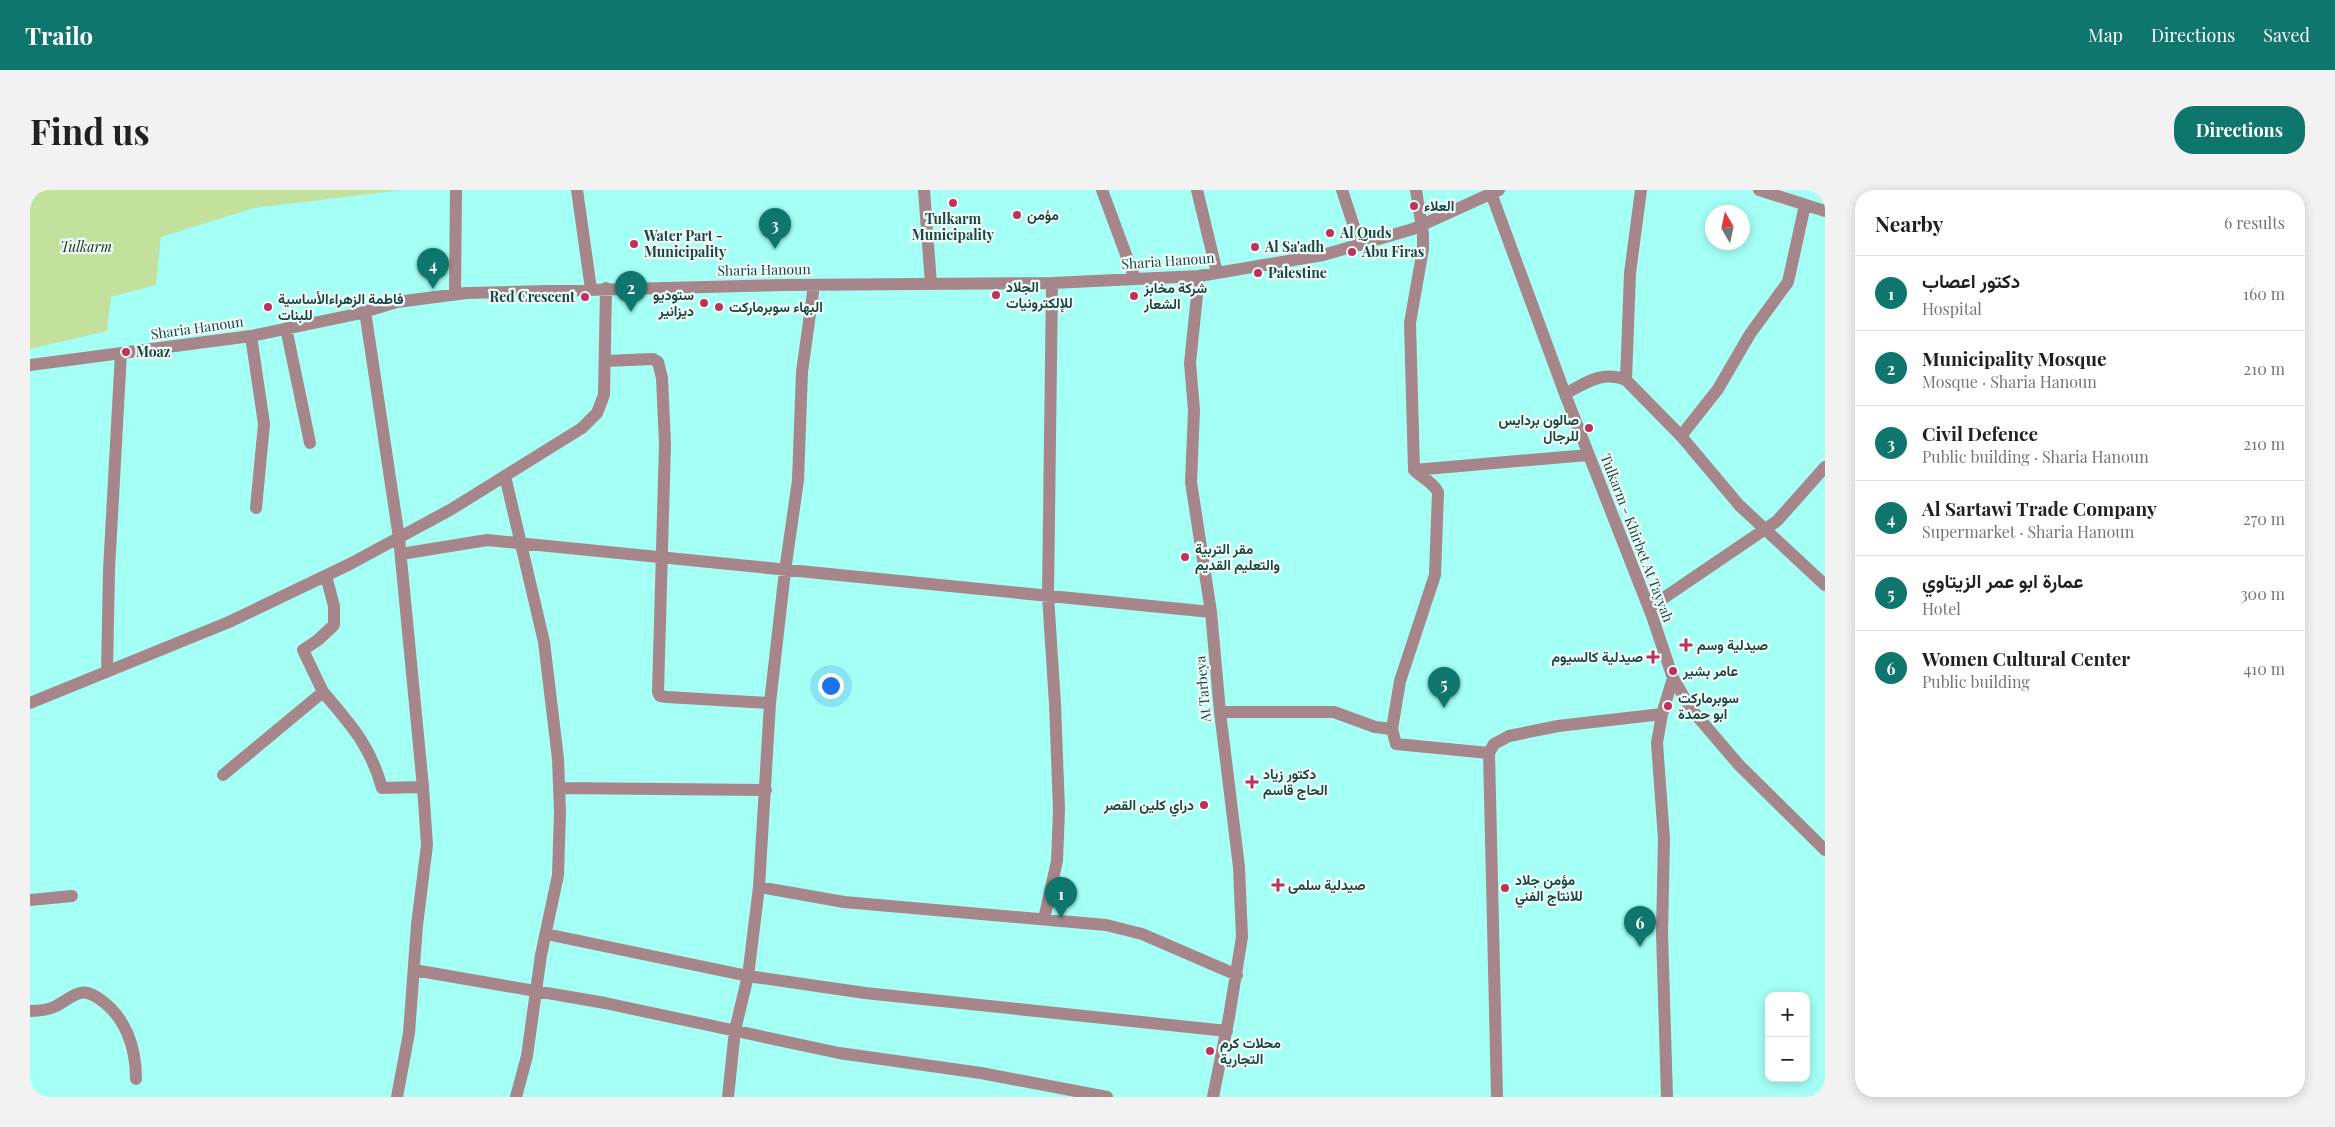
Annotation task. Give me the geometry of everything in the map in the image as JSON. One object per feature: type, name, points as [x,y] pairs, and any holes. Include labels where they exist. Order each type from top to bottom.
[{"type":"street","points":[[455,294],[456,190]]},
{"type":"street","points":[[577,190],[591,289]]},
{"type":"street","points":[[924,190],[931,284]]},
{"type":"street","points":[[1102,190],[1135,279]]},
{"type":"street","points":[[1197,190],[1217,273]]},
{"type":"street","points":[[1342,190],[1360,244]]},
{"type":"street","points":[[1416,190],[1422,225],[1423,249],[1410,323],[1414,470],[1420,477],[1434,484],[1438,492],[1436,575],[1400,681],[1392,729],[1396,744],[1489,753]]},
{"type":"street","points":[[1641,190],[1630,273],[1624,375],[1681,436],[1739,505],[1825,585]]},
{"type":"street","name":"Sharia Hanoun","points":[[30,365],[251,336],[405,301],[455,294],[606,288],[1052,283],[1199,276],[1323,255],[1422,225],[1477,195],[1495,191]]},
{"type":"street","name":"Tulkarm - Khirbet At Tayyah","points":[[1495,191],[1565,394],[1649,608],[1674,678],[1691,709],[1739,765],[1825,850]]},
{"type":"street","points":[[1762,191],[1825,211]]},
{"type":"street","points":[[1681,436],[1718,389],[1750,334],[1788,282],[1805,205]]},
{"type":"street","name":"At Tarbeya","points":[[1199,276],[1190,363],[1194,410],[1191,482],[1211,612],[1220,712],[1239,867],[1242,937],[1237,976],[1213,1097]]},
{"type":"street","points":[[1044,919],[1057,861],[1059,810],[1056,704],[1048,596],[1052,283]]},
{"type":"street","points":[[728,1097],[735,1030],[748,976],[759,887],[770,702],[785,571],[798,480],[802,372],[814,285]]},
{"type":"street","points":[[30,704],[229,622],[326,576],[450,510],[582,428],[597,412],[604,395],[606,288]]},
{"type":"street","points":[[365,311],[401,554],[427,845],[409,1032],[397,1097]]},
{"type":"street","points":[[286,328],[310,443]]},
{"type":"street","points":[[251,336],[264,424],[256,508]]},
{"type":"street","points":[[107,672],[109,570],[121,353]]},
{"type":"street","points":[[605,362],[648,358],[658,362],[660,368],[665,444],[658,692],[660,696],[770,702]]},
{"type":"street","points":[[1565,394],[1595,378],[1624,375]]},
{"type":"street","points":[[1414,470],[1588,455]]},
{"type":"street","points":[[1649,608],[1777,521],[1825,467]]},
{"type":"street","points":[[505,476],[544,642],[558,759],[559,788],[558,875],[536,991],[527,1056],[516,1097]]},
{"type":"street","points":[[401,554],[476,541],[521,544],[1211,612]]},
{"type":"street","points":[[326,576],[334,606],[334,625],[304,650],[323,692],[361,738],[377,770],[382,788],[423,786]]},
{"type":"street","points":[[1667,1097],[1662,933],[1664,839],[1656,743],[1662,714],[1674,678]]},
{"type":"street","points":[[223,775],[323,692]]},
{"type":"street","points":[[1220,712],[1334,712],[1375,727],[1392,729]]},
{"type":"street","points":[[1497,1097],[1489,753],[1494,744],[1509,736],[1558,726],[1662,714]]},
{"type":"street","points":[[559,788],[766,790]]},
{"type":"street","points":[[759,887],[844,902],[1106,925],[1148,937],[1237,976]]},
{"type":"street","points":[[30,900],[72,896]]},
{"type":"street","points":[[546,934],[748,976],[865,993],[1227,1030]]},
{"type":"street","points":[[414,970],[605,1003],[839,1052],[981,1073],[1107,1097]]},
{"type":"street","points":[[30,1011],[55,1007],[81,992],[89,993],[99,999],[113,1011],[127,1032],[134,1051],[136,1080]]},
{"type":"green space","name":"Tulkarm","points":[[39,190],[403,190],[254,208],[161,237],[156,285],[111,297],[107,331],[30,349],[30,207]]},
{"type":"place","name":"Tulkarm Municipality","points":[[953,203]]},
{"type":"place","name":"العلاء","points":[[1414,206]]},
{"type":"place","name":"مؤمن","points":[[1017,215]]},
{"type":"place","name":"Al Quds","points":[[1330,233]]},
{"type":"place","name":"Water Part - Municipality","points":[[634,244]]},
{"type":"place","name":"Al Sa'adh","points":[[1255,247]]},
{"type":"place","name":"Civil Defence","points":[[775,249]]},
{"type":"place","name":"Abu Firas","points":[[1352,252]]},
{"type":"place","name":"Palestine","points":[[1258,273]]},
{"type":"place","name":"Al Sartawi Trade Company","points":[[433,289]]},
{"type":"place","name":"الجلاد للإلكترونيات","points":[[996,295]]},
{"type":"place","name":"شركة مخابز الشعار","points":[[1134,296]]},
{"type":"place","name":"Red Crescent","points":[[585,297]]},
{"type":"place","name":"ستوديو ديزانير","points":[[704,303]]},
{"type":"place","name":"فاطمة الزهراءالأساسية للبنات","points":[[268,307]]},
{"type":"place","name":"البهاء سوبرماركت","points":[[719,307]]},
{"type":"place","name":"Municipality Mosque","points":[[631,312]]},
{"type":"place","name":"Moaz","points":[[126,352]]},
{"type":"place","name":"صالون بردايس للرجال","points":[[1589,428]]},
{"type":"place","name":"مقر التربية والتعليم القديم","points":[[1185,557]]},
{"type":"place","name":"صيدلية وسم","points":[[1686,645]]},
{"type":"place","name":"صيدلية كالسيوم","points":[[1653,657]]},
{"type":"place","name":"عامر بشير","points":[[1673,671]]},
{"type":"place","name":"سوبرماركت ابو حمدة","points":[[1668,706]]},
{"type":"place","name":"عمارة ابو عمر الزيتاوي","points":[[1444,708]]},
{"type":"place","name":"دكتور زياد الحاج قاسم","points":[[1252,782]]},
{"type":"place","name":"دراي كلين القصر","points":[[1204,805]]},
{"type":"place","name":"صيدلية سلمى","points":[[1278,885]]},
{"type":"place","name":"مؤمن جلاد للانتاج الفني","points":[[1505,888]]},
{"type":"place","name":"دكتور اعصاب","points":[[1061,918]]},
{"type":"place","name":"Women Cultural Center","points":[[1640,947]]},
{"type":"place","name":"محلات كرم التجارية","points":[[1210,1051]]}]
